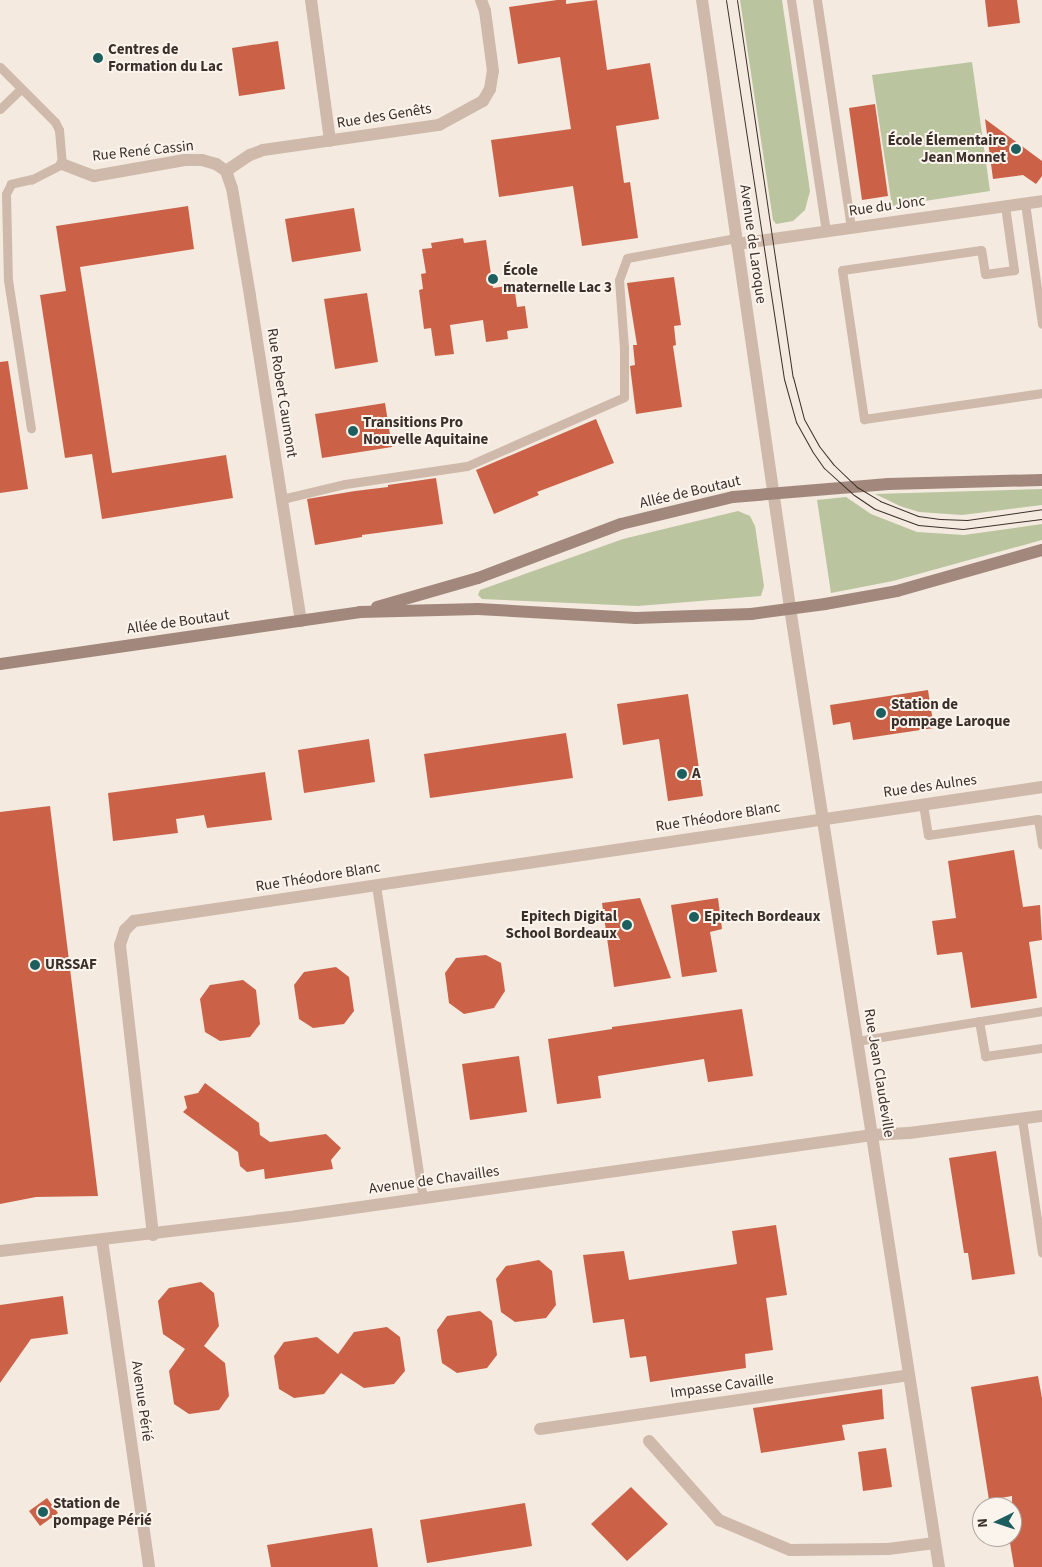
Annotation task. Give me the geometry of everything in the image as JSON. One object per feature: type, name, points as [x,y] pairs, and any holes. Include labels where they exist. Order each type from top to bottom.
[{"type":"main road","name":"Allée de Boutaut","points":[[360,612],[478,578],[621,524],[733,497],[773,492],[888,484],[1042,480]]},
{"type":"main road","name":"Allée de Boutaut","points":[[0,664],[360,612],[478,609],[636,618],[743,614],[824,604],[897,591],[1042,550]]},
{"type":"street","name":"Rue des Genêts","points":[[312,0],[330,141]]},
{"type":"street","name":"Rue des Genêts","points":[[226,171],[250,155],[263,150],[445,123],[483,101],[490,89],[493,71],[485,11],[481,0]]},
{"type":"street","name":"Avenue de Laroque","points":[[702,0],[790,608]]},
{"type":"street","name":"Rue René Cassin","points":[[62,164],[94,176],[185,160],[209,162],[226,171]]},
{"type":"street","name":"Rue Robert Caumont","points":[[226,171],[232,188],[301,621]]},
{"type":"street","name":"Rue du Jonc","points":[[737,241],[826,232],[1042,201]]},
{"type":"street","name":"Rue Jean Claudeville","points":[[790,608],[939,1567]]},
{"type":"street","name":"Rue des Aulnes","points":[[823,818],[1042,786]]},
{"type":"street","name":"Rue Théodore Blanc","points":[[153,1235],[120,945],[124,930],[134,921],[823,818]]},
{"type":"street","points":[[872,1135],[909,1133],[1042,1116]]},
{"type":"street","name":"Avenue de Chavailles","points":[[0,1251],[153,1235],[872,1135]]},
{"type":"street","name":"Avenue Périé","points":[[102,1240],[149,1567]]},
{"type":"street","name":"Impasse Cavaille","points":[[540,1430],[909,1374]]},
{"type":"street","points":[[649,1441],[720,1520],[790,1550],[888,1549],[935,1543]]},
{"type":"lane","points":[[791,0],[826,232]]},
{"type":"lane","points":[[817,0],[851,228]]},
{"type":"lane","points":[[0,67],[56,122],[59,130],[62,164],[32,179],[11,184],[6,194],[8,280],[31,428]]},
{"type":"lane","points":[[0,110],[21,88]]},
{"type":"lane","points":[[1025,203],[1042,324]]},
{"type":"lane","points":[[1004,206],[1014,270],[986,274],[981,250],[842,270],[864,419],[1042,393]]},
{"type":"lane","points":[[282,499],[345,484],[467,466],[624,397],[624,348],[619,280],[627,258],[737,241]]},
{"type":"lane","points":[[923,804],[928,835],[1038,819],[1042,845]]},
{"type":"lane","points":[[376,885],[423,1198]]},
{"type":"lane","points":[[858,1041],[1042,1011]]},
{"type":"lane","points":[[979,1021],[985,1056],[1042,1048]]},
{"type":"lane","points":[[1022,1119],[1042,1253]]},
{"type":"green space","points":[[740,0],[782,0],[810,191],[805,210],[793,221],[776,224],[773,220]]},
{"type":"green space","points":[[972,62],[990,191],[892,206],[872,75]]},
{"type":"green space","points":[[1042,489],[1042,505],[962,515],[919,512],[900,506],[875,494]]},
{"type":"green space","points":[[846,497],[871,514],[917,532],[964,535],[1042,524],[1042,540],[893,581],[831,593],[817,500]]},
{"type":"green space","points":[[738,511],[750,516],[755,526],[764,586],[761,596],[638,606],[482,599],[478,595],[480,590],[623,539]]},
{"type":"building","points":[[566,0],[566,4],[597,0],[607,70],[650,63],[659,119],[616,126],[624,183],[630,182],[638,238],[582,246],[573,186],[499,197],[491,140],[571,129],[560,57],[518,64],[509,7]]},
{"type":"building","points":[[985,0],[1017,0],[1020,23],[988,27]]},
{"type":"building","points":[[278,41],[285,89],[239,96],[232,48]]},
{"type":"building","points":[[875,104],[888,196],[862,200],[849,108]]},
{"type":"building","points":[[985,119],[1042,161],[1042,176],[1036,184],[1023,175],[993,179]]},
{"type":"building","points":[[188,206],[194,249],[80,267],[112,473],[226,455],[233,498],[102,519],[92,454],[65,458],[40,295],[66,291],[56,226]]},
{"type":"building","points":[[354,208],[361,251],[292,262],[285,219]]},
{"type":"building","points":[[463,238],[464,243],[486,240],[493,288],[514,285],[517,307],[525,306],[528,328],[507,331],[508,339],[486,342],[483,320],[450,325],[454,354],[435,356],[431,328],[424,329],[419,290],[423,289],[421,274],[426,273],[422,249],[432,248],[431,243]]},
{"type":"building","points":[[674,277],[681,325],[674,326],[676,345],[673,346],[682,407],[636,414],[630,366],[635,365],[633,345],[637,345],[627,283]]},
{"type":"building","points":[[367,293],[378,362],[335,369],[324,299]]},
{"type":"building","points":[[8,361],[28,489],[0,493],[0,362]]},
{"type":"building","name":"Transitions Pro Nouvelle Aquitaine","points":[[385,403],[392,447],[322,458],[315,414]]},
{"type":"building","points":[[596,419],[614,463],[537,492],[539,495],[494,514],[476,470]]},
{"type":"building","points":[[436,478],[443,524],[362,535],[362,537],[315,545],[307,499]]},
{"type":"building","name":"Station de pompage Laroque","points":[[928,690],[934,728],[853,740],[850,722],[833,725],[830,705]]},
{"type":"building","points":[[688,694],[703,796],[668,801],[659,739],[623,745],[617,704]]},
{"type":"building","points":[[566,733],[573,778],[430,798],[424,754]]},
{"type":"building","points":[[369,739],[375,782],[304,793],[298,750]]},
{"type":"building","points":[[265,772],[272,820],[207,828],[204,815],[176,819],[178,833],[113,841],[108,793]]},
{"type":"building","points":[[50,806],[98,1196],[36,1197],[0,1204],[0,812]]},
{"type":"building","points":[[1014,850],[1023,907],[1040,905],[1042,940],[1029,942],[1037,998],[971,1008],[962,952],[937,955],[932,921],[956,918],[948,861]]},
{"type":"building","points":[[640,898],[671,978],[614,987],[602,903]]},
{"type":"building","points":[[718,898],[722,929],[710,932],[717,972],[682,977],[671,905]]},
{"type":"building","points":[[486,955],[501,963],[505,991],[494,1008],[464,1014],[449,1003],[445,973],[456,958]]},
{"type":"building","points":[[336,967],[349,977],[354,1011],[344,1024],[313,1028],[299,1019],[294,985],[304,972]]},
{"type":"building","points":[[243,980],[256,990],[260,1024],[250,1037],[220,1041],[205,1032],[200,999],[210,985]]},
{"type":"building","points":[[742,1009],[753,1076],[708,1082],[704,1059],[598,1076],[601,1098],[557,1104],[548,1039],[612,1029],[612,1027]]},
{"type":"building","points":[[519,1056],[527,1112],[470,1120],[462,1064]]},
{"type":"building","points":[[205,1083],[259,1123],[260,1135],[270,1142],[326,1134],[341,1148],[331,1160],[333,1169],[265,1179],[264,1169],[247,1172],[240,1166],[238,1152],[183,1112],[187,1108],[184,1096],[198,1093]]},
{"type":"building","points":[[996,1151],[1015,1274],[972,1280],[968,1253],[964,1253],[949,1158]]},
{"type":"building","points":[[776,1225],[787,1295],[766,1298],[773,1350],[745,1354],[746,1368],[650,1382],[646,1356],[630,1358],[624,1319],[593,1323],[583,1255],[624,1251],[629,1280],[737,1264],[732,1231]]},
{"type":"building","points":[[539,1260],[552,1271],[556,1305],[546,1318],[515,1322],[501,1312],[496,1279],[506,1266]]},
{"type":"building","points":[[201,1282],[214,1293],[219,1326],[204,1346],[225,1363],[229,1396],[219,1410],[189,1414],[174,1404],[169,1371],[185,1349],[163,1334],[158,1301],[169,1288]]},
{"type":"building","points":[[63,1296],[68,1334],[31,1339],[0,1383],[0,1305]]},
{"type":"building","points":[[480,1311],[492,1321],[497,1355],[487,1368],[457,1373],[442,1363],[437,1330],[447,1316]]},
{"type":"building","points":[[387,1327],[400,1337],[405,1371],[394,1384],[364,1388],[341,1373],[324,1394],[294,1398],[279,1389],[274,1356],[284,1342],[317,1337],[338,1354],[354,1332]]},
{"type":"building","points":[[1038,1376],[1042,1398],[1042,1567],[1014,1567],[1011,1547],[1022,1547],[1022,1497],[989,1497],[971,1387]]},
{"type":"building","points":[[882,1389],[884,1419],[842,1425],[845,1440],[761,1453],[753,1408]]},
{"type":"building","points":[[886,1448],[892,1487],[863,1491],[858,1452]]},
{"type":"building","points":[[631,1487],[668,1524],[627,1561],[591,1524]]},
{"type":"building","name":"Station de pompage Périé","points":[[47,1498],[58,1513],[40,1526],[29,1511]]},
{"type":"building","points":[[525,1503],[532,1546],[427,1563],[420,1520]]},
{"type":"building","points":[[372,1528],[378,1567],[271,1567],[267,1545]]},
{"type":"tram line","points":[[726,0],[784,379],[796,422],[812,451],[824,468],[854,495],[875,509],[918,525],[963,529],[1042,519]]},
{"type":"tram line","points":[[737,0],[793,377],[804,419],[819,446],[834,465],[857,487],[880,501],[918,516],[967,520],[1042,509]]},
{"type":"place","name":"Centres de Formation du Lac","points":[[98,58]]},
{"type":"place","name":"École Élementaire Jean Monnet","points":[[1016,149]]},
{"type":"place","name":"École maternelle Lac 3","points":[[493,279]]},
{"type":"place","name":"Transitions Pro Nouvelle Aquitaine","points":[[353,431]]},
{"type":"place","name":"Station de pompage Laroque","points":[[881,713]]},
{"type":"place","name":"A","points":[[682,774]]},
{"type":"place","name":"Epitech Bordeaux","points":[[694,917]]},
{"type":"place","name":"Epitech Digital School Bordeaux","points":[[627,925]]},
{"type":"place","name":"URSSAF","points":[[35,965]]},
{"type":"place","name":"Station de pompage Périé","points":[[43,1512]]}]
